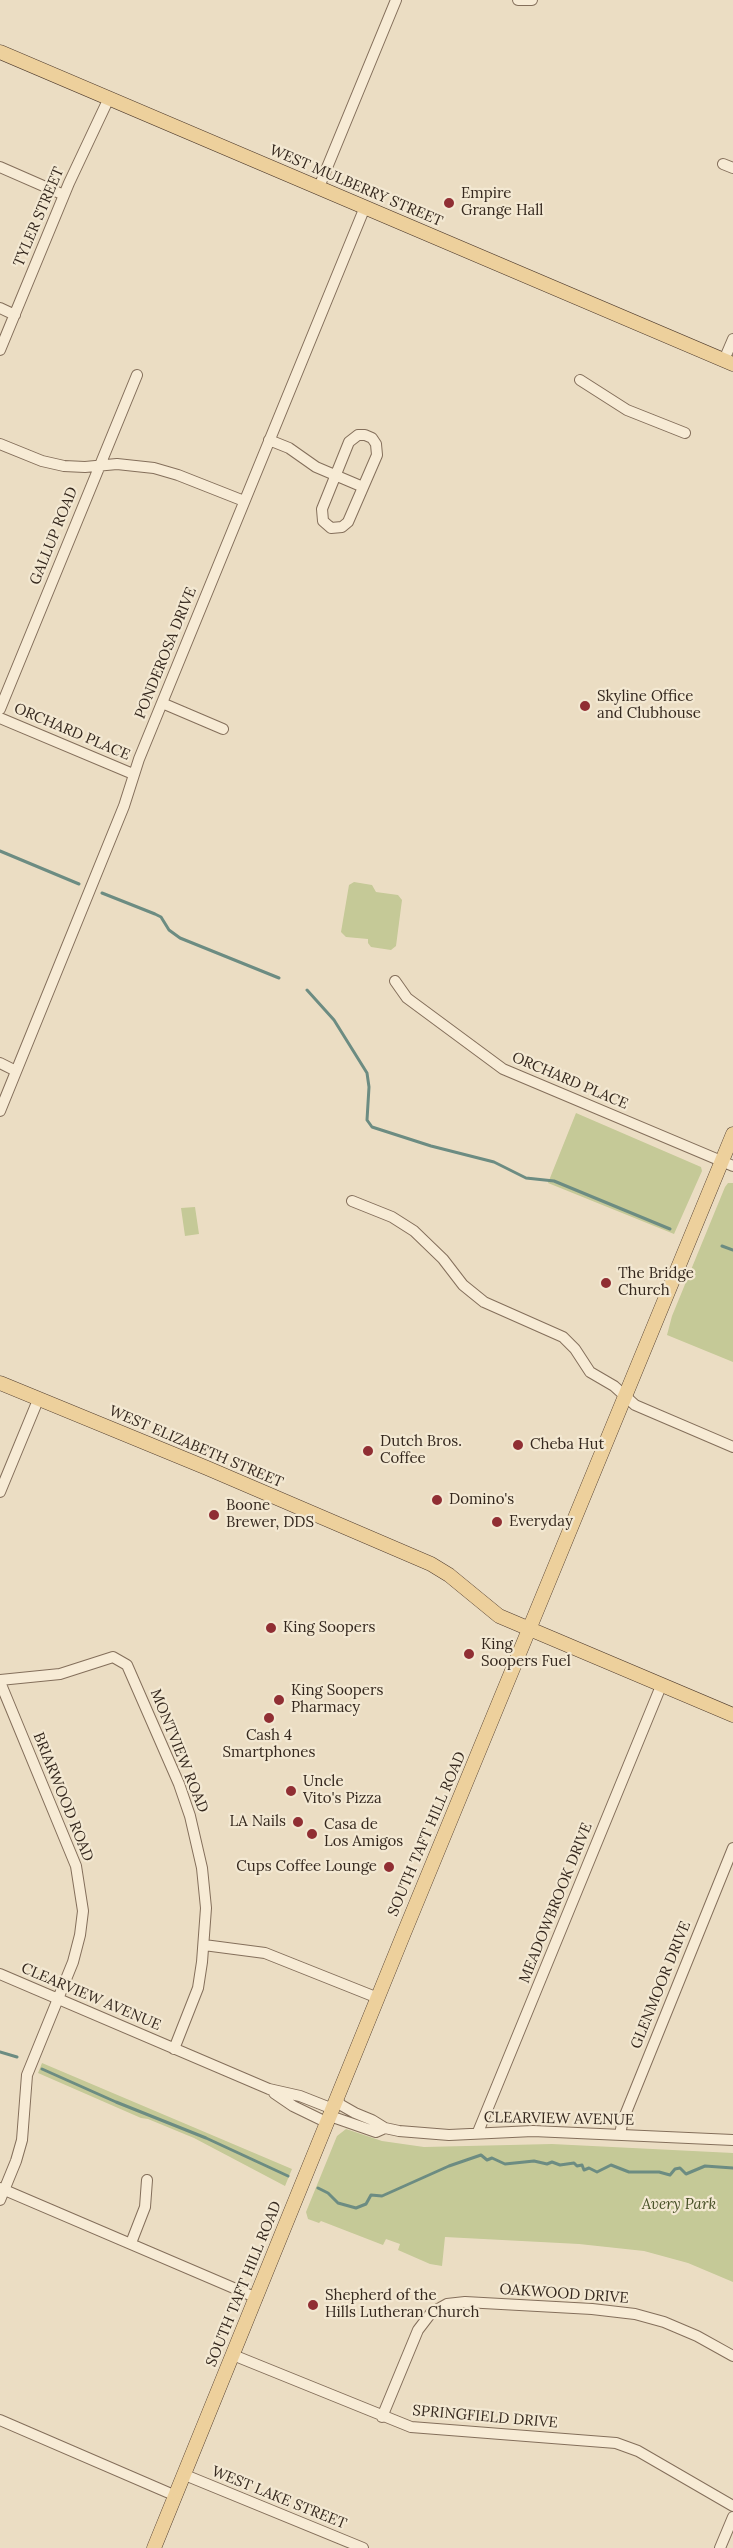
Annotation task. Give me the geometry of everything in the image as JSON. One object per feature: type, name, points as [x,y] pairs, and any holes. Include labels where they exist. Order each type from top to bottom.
[{"type":"main road","name":"WEST MULBERRY STREET","points":[[0,52],[729,362]]},
{"type":"main road","name":"SOUTH TAFT HILL ROAD","points":[[154,2548],[625,1396],[728,1164],[733,1134]]},
{"type":"main road","name":"WEST ELIZABETH STREET","points":[[0,1383],[431,1564],[449,1575],[490,1610],[529,1630],[733,1715]]},
{"type":"street","points":[[319,187],[396,0]]},
{"type":"street","points":[[518,0],[532,0]]},
{"type":"street","name":"TYLER STREET","points":[[0,350],[64,195],[110,98]]},
{"type":"street","points":[[0,167],[64,195]]},
{"type":"street","name":"PONDEROSA DRIVE","points":[[0,1111],[124,806],[133,774],[365,207]]},
{"type":"street","points":[[0,308],[15,315]]},
{"type":"street","points":[[729,362],[733,339]]},
{"type":"street","name":"GALLUP ROAD","points":[[0,709],[136,375]]},
{"type":"street","points":[[580,380],[627,410],[685,433]]},
{"type":"street","points":[[361,435],[369,436],[376,444],[377,451],[363,487],[348,522],[339,528],[331,528],[325,524],[321,514],[335,475],[351,439],[361,435]]},
{"type":"street","points":[[269,440],[289,448],[316,467],[363,487]]},
{"type":"street","points":[[0,444],[53,464],[74,467],[129,464],[154,468],[178,474],[244,501]]},
{"type":"street","points":[[162,703],[223,729]]},
{"type":"street","name":"ORCHARD PLACE","points":[[0,718],[133,774]]},
{"type":"street","name":"ORCHARD PLACE","points":[[395,981],[407,998],[503,1069],[728,1164]]},
{"type":"street","points":[[0,1063],[16,1071]]},
{"type":"street","points":[[352,1201],[392,1217],[414,1231],[443,1258],[474,1295],[489,1305],[563,1338],[590,1372],[614,1386],[635,1405],[733,1447]]},
{"type":"street","points":[[0,1492],[38,1400]]},
{"type":"street","name":"MONTVIEW ROAD","points":[[0,1681],[60,1674],[113,1657],[126,1665],[179,1784],[190,1816],[202,1868],[206,1908],[198,1988],[174,2049]]},
{"type":"street","name":"BRIARWOOD ROAD","points":[[0,1681],[69,1847],[80,1882],[83,1911],[80,1935],[58,2000],[32,2057],[27,2075],[22,2140],[16,2162],[1,2193]]},
{"type":"street","name":"MEADOWBROOK DRIVE","points":[[478,2132],[661,1686]]},
{"type":"street","name":"GLENMOOR DRIVE","points":[[620,2134],[622,2120],[733,1848]]},
{"type":"street","points":[[204,1945],[265,1953],[378,1998]]},
{"type":"street","name":"CLEARVIEW AVENUE","points":[[0,1974],[269,2089],[293,2106],[332,2112],[376,2132],[385,2128]]},
{"type":"street","name":"CLEARVIEW AVENUE","points":[[332,2112],[347,2109],[385,2128],[449,2135],[533,2131],[733,2140]]},
{"type":"street","points":[[131,2243],[145,2207],[147,2180]]},
{"type":"street","points":[[1,2193],[131,2243],[256,2298]]},
{"type":"street","name":"OAKWOOD DRIVE","points":[[382,2417],[418,2330],[431,2313],[447,2304],[465,2302],[635,2314],[664,2322],[698,2336],[733,2356]]},
{"type":"street","name":"SPRINGFIELD DRIVE","points":[[232,2355],[411,2427],[429,2431],[600,2440],[616,2444],[638,2451],[733,2506]]},
{"type":"street","points":[[0,2420],[176,2496]]},
{"type":"street","name":"WEST LAKE STREET","points":[[184,2475],[363,2548]]},
{"type":"street","points":[[720,2548],[733,2517]]},
{"type":"green space","points":[[354,882],[372,885],[376,892],[398,895],[402,900],[396,946],[391,950],[371,947],[368,939],[346,937],[341,932],[349,885]]},
{"type":"green space","points":[[576,1113],[701,1167],[702,1171],[674,1234],[548,1183]]},
{"type":"green space","points":[[728,1183],[733,1183],[733,1362],[667,1335],[672,1316]]},
{"type":"green space","points":[[195,1207],[199,1234],[185,1236],[181,1208]]},
{"type":"green space","points":[[42,2063],[292,2169],[285,2186],[194,2138],[141,2118],[38,2073]]},
{"type":"green space","name":"Avery Park","points":[[346,2129],[382,2141],[424,2147],[552,2144],[733,2153],[733,2282],[688,2263],[644,2251],[579,2244],[445,2237],[442,2266],[430,2264],[398,2250],[400,2244],[386,2239],[383,2245],[321,2221],[319,2223],[308,2219],[306,2212],[337,2136]]},
{"type":"waterway","points":[[0,851],[79,884]]},
{"type":"waterway","points":[[102,893],[161,917],[169,930],[180,938],[279,978]]},
{"type":"waterway","points":[[307,990],[334,1020],[367,1073],[369,1087],[367,1120],[372,1127],[431,1146],[494,1162],[526,1178],[554,1181],[670,1229]]},
{"type":"waterway","points":[[722,1246],[733,1250]]},
{"type":"waterway","points":[[0,2052],[17,2057]]},
{"type":"waterway","points":[[42,2069],[206,2138],[288,2176]]},
{"type":"waterway","points":[[318,2188],[328,2193],[338,2203],[356,2208],[366,2204],[371,2195],[382,2196],[449,2166],[481,2155],[487,2160],[492,2158],[505,2164],[534,2161],[560,2165],[574,2163],[577,2166],[582,2165],[584,2170],[589,2168],[597,2172],[611,2165],[629,2172],[659,2172],[670,2175],[675,2169],[680,2168],[686,2174],[705,2166],[733,2168]]},
{"type":"place","name":"Empire Grange Hall","points":[[449,203]]},
{"type":"place","name":"Skyline Office and Clubhouse","points":[[585,706]]},
{"type":"place","name":"The Bridge Church","points":[[606,1283]]},
{"type":"place","name":"Cheba Hut","points":[[518,1445]]},
{"type":"place","name":"Dutch Bros. Coffee","points":[[368,1451]]},
{"type":"place","name":"Domino's","points":[[437,1500]]},
{"type":"place","name":"Boone Brewer, DDS","points":[[214,1515]]},
{"type":"place","name":"Everyday","points":[[497,1522]]},
{"type":"place","name":"King Soopers","points":[[271,1628]]},
{"type":"place","name":"King Soopers Fuel","points":[[469,1654]]},
{"type":"place","name":"King Soopers Pharmacy","points":[[279,1700]]},
{"type":"place","name":"Cash 4 Smartphones","points":[[269,1718]]},
{"type":"place","name":"Uncle Vito's Pizza","points":[[291,1791]]},
{"type":"place","name":"LA Nails","points":[[298,1822]]},
{"type":"place","name":"Casa de Los Amigos","points":[[312,1834]]},
{"type":"place","name":"Cups Coffee Lounge","points":[[389,1867]]},
{"type":"place","name":"Shepherd of the Hills Lutheran Church","points":[[313,2305]]}]
